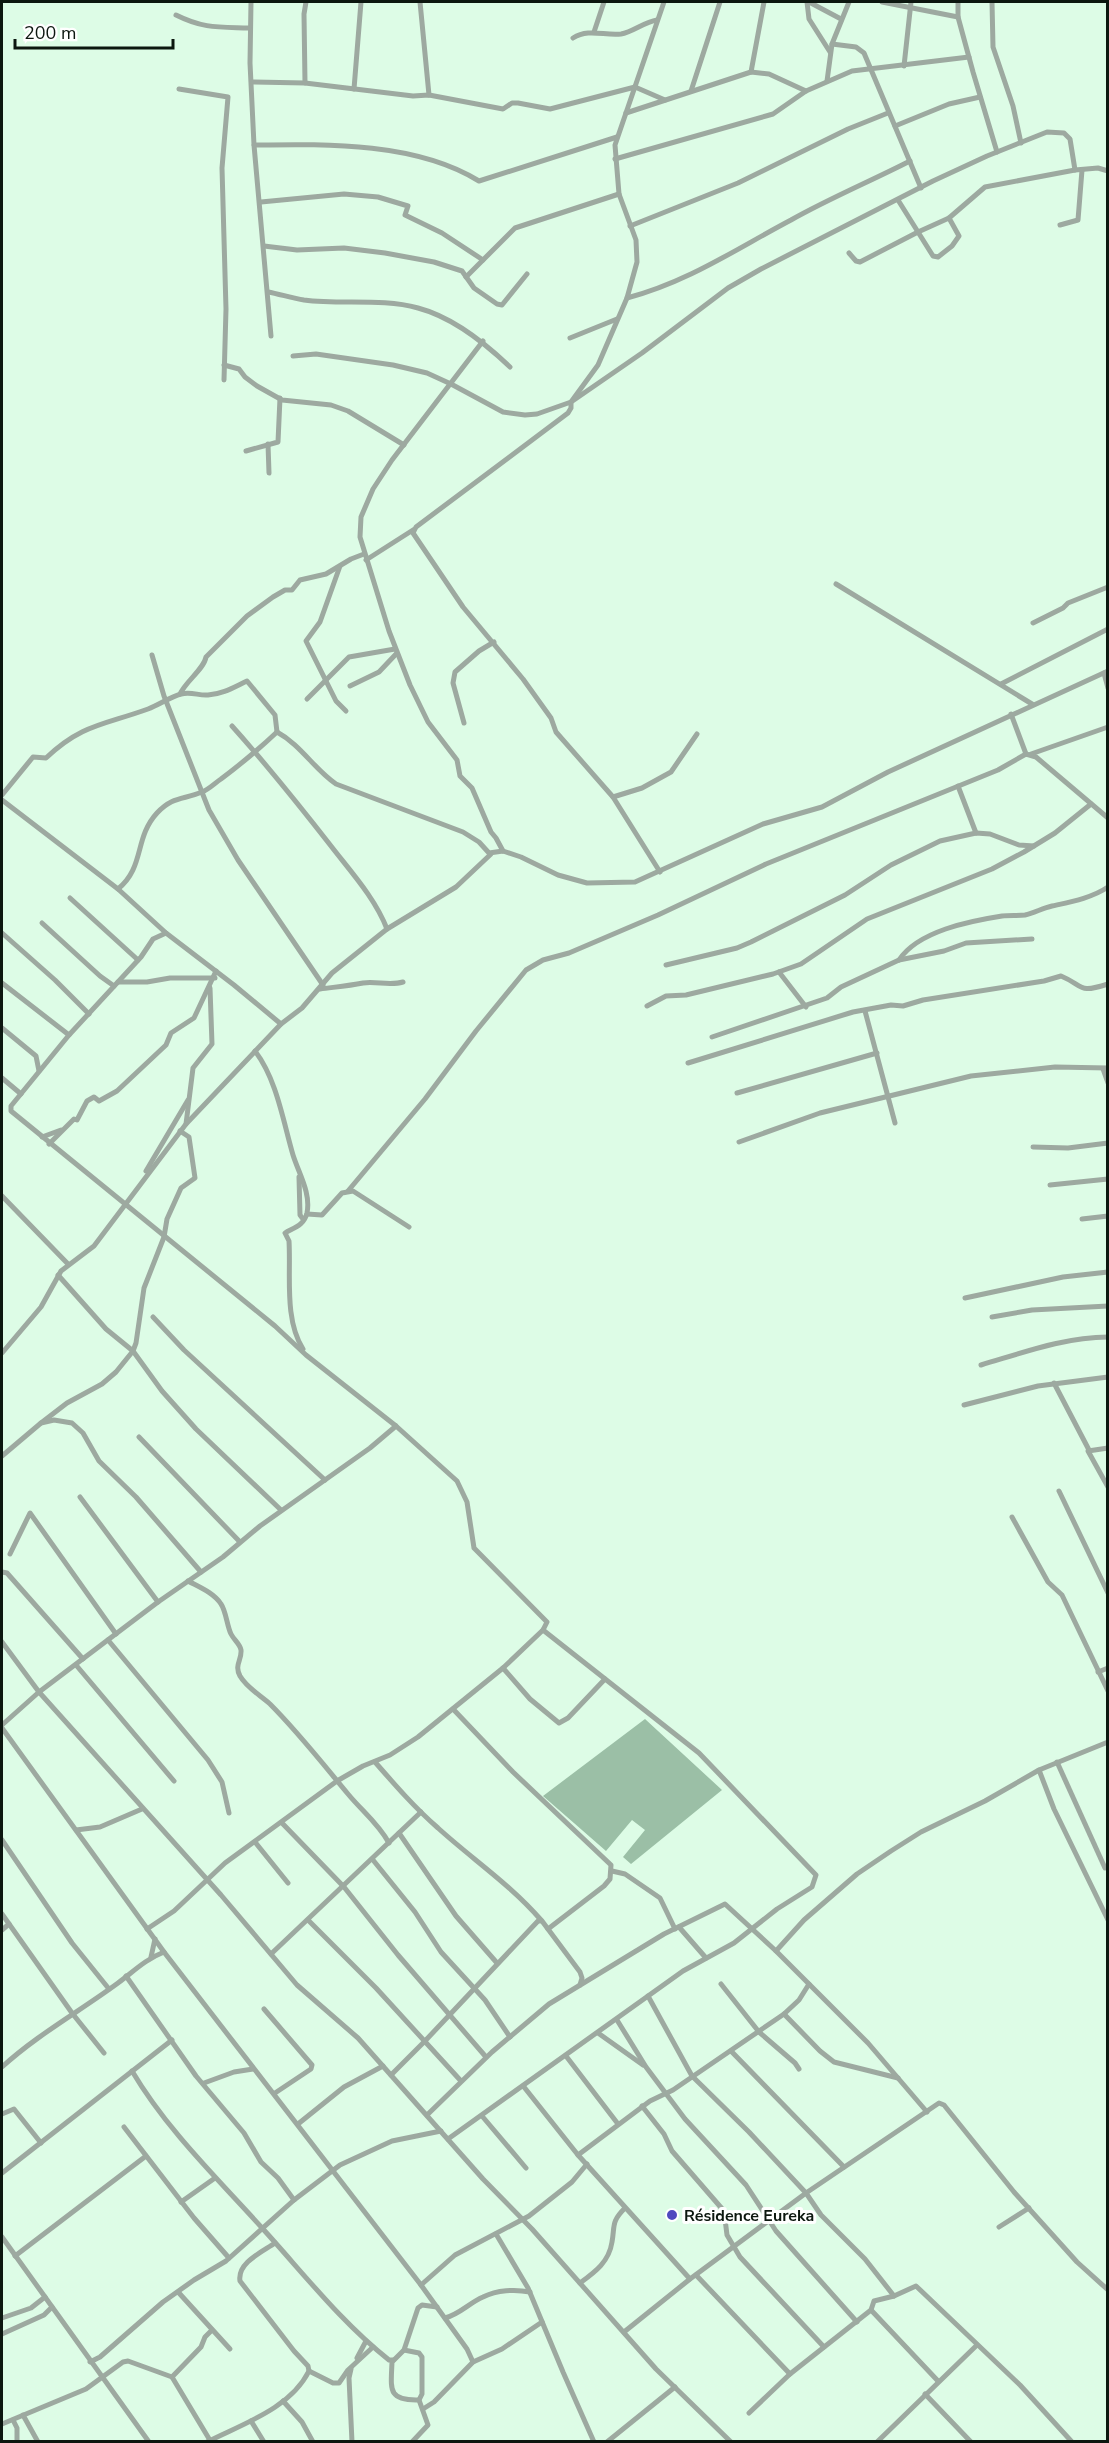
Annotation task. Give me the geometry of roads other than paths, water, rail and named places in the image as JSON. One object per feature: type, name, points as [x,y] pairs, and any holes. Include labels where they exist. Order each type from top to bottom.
[{"type":"street","points":[[251,2],[249,28],[254,145],[261,202],[271,336]]},
{"type":"street","points":[[305,83],[304,14],[306,2]]},
{"type":"street","points":[[354,89],[361,2]]},
{"type":"street","points":[[420,2],[429,95]]},
{"type":"street","points":[[594,32],[604,2]]},
{"type":"street","points":[[180,694],[184,685],[205,663],[206,657],[247,616],[279,593],[292,590],[300,580],[326,574],[365,557],[413,530],[571,408],[571,402],[598,365],[627,298],[637,262],[636,240],[619,194],[615,159],[617,137],[664,2]]},
{"type":"street","points":[[691,91],[720,2]]},
{"type":"street","points":[[751,72],[764,2]]},
{"type":"street","points":[[808,2],[841,19]]},
{"type":"street","points":[[808,2],[809,19],[830,52]]},
{"type":"street","points":[[827,81],[831,45],[849,2]]},
{"type":"street","points":[[882,2],[911,4],[958,17]]},
{"type":"street","points":[[958,2],[958,17],[997,152]]},
{"type":"street","points":[[992,2],[993,47],[1013,106],[1022,143]]},
{"type":"street","points":[[904,66],[911,4]]},
{"type":"street","points":[[176,15],[207,27],[249,28]]},
{"type":"street","points":[[573,38],[579,34],[594,32],[622,34],[646,22],[657,20]]},
{"type":"street","points":[[831,45],[861,49],[921,188]]},
{"type":"street","points":[[615,159],[773,114],[806,91],[852,71],[969,57]]},
{"type":"street","points":[[626,113],[751,72],[770,74],[806,91]]},
{"type":"street","points":[[252,82],[305,83],[412,96],[429,95],[503,109],[518,103],[550,109],[635,87],[666,100]]},
{"type":"street","points":[[179,89],[228,97],[222,168],[226,309],[224,380]]},
{"type":"street","points":[[895,126],[949,104],[980,98]]},
{"type":"street","points":[[630,226],[738,183],[848,129],[888,113]]},
{"type":"street","points":[[293,356],[316,354],[393,365],[427,373],[503,412],[537,414],[571,402],[642,353],[728,288],[761,269],[921,188],[997,152],[1047,132],[1064,133],[1070,140],[1079,170],[1078,220],[1060,225]]},
{"type":"street","points":[[254,145],[302,144],[374,149],[438,160],[479,181],[617,137]]},
{"type":"street","points":[[627,298],[700,272],[792,219],[910,160]]},
{"type":"street","points":[[849,253],[860,262],[949,218],[985,187],[1079,170],[1098,168],[1107,171]]},
{"type":"street","points":[[261,202],[344,194],[378,197],[408,206],[405,214],[442,233],[483,260]]},
{"type":"street","points":[[466,277],[515,228],[619,194]]},
{"type":"street","points":[[898,200],[933,256],[938,257],[952,246],[959,236],[949,218]]},
{"type":"street","points":[[264,246],[297,250],[344,248],[434,262],[462,271],[474,288],[497,304],[502,304],[527,274]]},
{"type":"street","points":[[268,292],[304,300],[418,307],[483,341],[510,367]]},
{"type":"street","points":[[570,338],[617,319]]},
{"type":"street","points":[[483,341],[404,445],[374,489],[364,508],[360,527],[365,557],[396,651],[428,722],[457,760],[460,776],[472,788],[490,832],[503,851]]},
{"type":"street","points":[[224,365],[239,369],[257,386],[282,400],[339,407],[404,445]]},
{"type":"street","points":[[246,451],[268,444],[276,444],[279,440],[280,398]]},
{"type":"street","points":[[268,444],[269,473]]},
{"type":"street","points":[[413,530],[414,536],[463,607],[494,642],[551,718],[556,732],[613,797],[660,872]]},
{"type":"street","points":[[340,566],[320,622],[306,641],[339,706],[346,711]]},
{"type":"street","points":[[836,584],[1032,704]]},
{"type":"street","points":[[1034,623],[1068,603],[1107,586]]},
{"type":"street","points":[[1000,684],[1107,629]]},
{"type":"street","points":[[464,723],[453,683],[455,672],[479,651],[494,642]]},
{"type":"street","points":[[307,699],[349,657],[396,651]]},
{"type":"street","points":[[350,686],[379,672],[396,651]]},
{"type":"street","points":[[152,655],[166,702],[202,792],[224,838],[321,987]]},
{"type":"street","points":[[2,1353],[41,1307],[58,1275],[68,1264],[90,1251],[123,1204],[180,1131],[262,1042],[302,1008],[348,959],[387,929],[456,887],[491,854],[503,851],[558,875],[587,883],[635,882],[763,824],[822,807],[888,772],[1106,672],[1107,688]]},
{"type":"street","points":[[2,795],[33,757],[46,758],[65,741],[90,727],[166,702],[180,694],[196,692],[210,695],[234,689],[247,681],[275,715],[277,732]]},
{"type":"street","points":[[1011,714],[1029,754],[1107,818]]},
{"type":"street","points":[[232,726],[256,752],[356,878],[387,929]]},
{"type":"street","points":[[348,1191],[425,1099],[526,970],[543,960],[569,952],[658,915],[766,864],[998,770],[1029,754],[1107,727]]},
{"type":"street","points":[[118,889],[129,880],[135,870],[142,839],[147,827],[158,812],[176,799],[202,792],[256,752],[277,732]]},
{"type":"street","points":[[277,732],[292,741],[321,773],[336,784],[463,832],[479,842],[491,854]]},
{"type":"street","points":[[613,797],[642,788],[671,772],[697,734]]},
{"type":"street","points":[[958,786],[976,833]]},
{"type":"street","points":[[2,800],[118,889],[166,933],[281,1024]]},
{"type":"street","points":[[647,1006],[666,996],[686,995],[779,972],[816,955],[867,919],[992,869],[1055,833],[1091,804]]},
{"type":"street","points":[[666,965],[737,948],[751,942],[845,896],[865,881],[940,840],[976,833],[990,834],[1019,844],[1034,846]]},
{"type":"street","points":[[899,960],[923,937],[998,917],[1024,915],[1054,905],[1063,905],[1095,894],[1107,887]]},
{"type":"street","points":[[70,898],[138,960]]},
{"type":"street","points":[[42,922],[100,976],[116,984],[170,978],[211,983]]},
{"type":"street","points":[[2,933],[56,980],[89,1014]]},
{"type":"street","points":[[147,1929],[194,1894],[206,1880],[337,1781],[418,1737],[503,1668],[543,1630],[547,1622],[474,1548],[467,1502],[458,1481],[396,1426],[306,1355],[275,1326],[11,1111],[11,1106],[69,1035],[138,960],[153,939],[166,933]]},
{"type":"street","points":[[712,1037],[827,998],[841,987],[899,960],[944,951],[966,943],[1032,939]]},
{"type":"street","points":[[779,972],[806,1006]]},
{"type":"street","points":[[49,1144],[74,1119],[77,1120],[87,1101],[94,1097],[99,1101],[114,1093],[166,1045],[171,1033],[196,1016],[211,983],[219,973]]},
{"type":"street","points":[[688,1064],[847,1014],[891,1005],[903,1006],[923,1000],[1044,981],[1061,976],[1079,988],[1107,984]]},
{"type":"street","points":[[321,987],[340,988],[364,983],[396,984],[403,982]]},
{"type":"street","points":[[2,983],[69,1035]]},
{"type":"street","points":[[186,1124],[189,1117],[188,1100],[192,1068],[212,1044],[211,983]]},
{"type":"street","points":[[865,1011],[895,1123]]},
{"type":"street","points":[[2,1028],[36,1056],[39,1071]]},
{"type":"street","points":[[261,1059],[262,1042]]},
{"type":"street","points":[[255,1051],[261,1059],[277,1099],[306,1192],[305,1216],[301,1225],[285,1233],[289,1240],[290,1298],[295,1336],[306,1355]]},
{"type":"street","points":[[737,1093],[877,1053]]},
{"type":"street","points":[[739,1142],[820,1113],[971,1076],[1055,1067],[1105,1068],[1107,1083]]},
{"type":"street","points":[[2,1078],[21,1094]]},
{"type":"street","points":[[146,1176],[151,1162],[188,1100]]},
{"type":"street","points":[[42,1137],[63,1129]]},
{"type":"street","points":[[2,1456],[67,1403],[102,1384],[116,1372],[133,1351],[144,1288],[164,1237],[167,1219],[181,1188],[195,1178],[189,1137],[180,1131]]},
{"type":"street","points":[[1033,1147],[1049,1149],[1107,1143]]},
{"type":"street","points":[[1050,1185],[1107,1179]]},
{"type":"street","points":[[305,1216],[322,1215],[342,1193],[348,1191],[359,1193],[409,1227]]},
{"type":"street","points":[[2,1196],[68,1264]]},
{"type":"street","points":[[1082,1219],[1107,1216]]},
{"type":"street","points":[[965,1298],[1035,1285],[1063,1277],[1107,1272]]},
{"type":"street","points":[[58,1275],[106,1329],[133,1351],[162,1391],[196,1429],[281,1510]]},
{"type":"street","points":[[992,1317],[1032,1310],[1107,1306]]},
{"type":"street","points":[[153,1317],[184,1350],[325,1480]]},
{"type":"street","points":[[981,1365],[1040,1348],[1086,1338],[1107,1337]]},
{"type":"street","points":[[964,1405],[1054,1383],[1107,1377]]},
{"type":"street","points":[[1054,1383],[1107,1487]]},
{"type":"street","points":[[41,1423],[63,1420],[78,1428],[99,1461],[136,1497],[201,1572]]},
{"type":"street","points":[[396,1426],[370,1448],[281,1510],[39,1692],[2,1727],[164,1952],[253,2069],[275,2093],[446,2318],[470,2353],[473,2362]]},
{"type":"street","points":[[139,1437],[240,1542]]},
{"type":"street","points":[[1089,1450],[1107,1449]]},
{"type":"street","points":[[1059,1491],[1107,1593]]},
{"type":"street","points":[[80,1497],[158,1602]]},
{"type":"street","points":[[10,1554],[30,1513],[116,1634]]},
{"type":"street","points":[[1012,1517],[1048,1582],[1062,1595],[1107,1691]]},
{"type":"street","points":[[2,1572],[7,1573],[83,1659]]},
{"type":"street","points":[[188,1581],[206,1591],[222,1605],[225,1621],[233,1638],[240,1646],[236,1665],[239,1675],[269,1704],[376,1822],[389,1843]]},
{"type":"street","points":[[448,2139],[683,1971],[734,1943],[816,1882],[816,1875],[699,1753],[543,1630]]},
{"type":"street","points":[[108,1640],[208,1760],[222,1782],[229,1813]]},
{"type":"street","points":[[2,1642],[39,1692],[297,1985],[358,2038],[656,2369],[730,2442]]},
{"type":"street","points":[[76,1665],[174,1781]]},
{"type":"street","points":[[503,1668],[530,1699],[559,1722],[568,1718],[606,1679]]},
{"type":"street","points":[[1098,1672],[1107,1668]]},
{"type":"street","points":[[453,1709],[543,1802],[606,1859],[612,1870],[610,1879],[604,1886],[548,1929]]},
{"type":"street","points":[[776,1951],[804,1920],[857,1874],[921,1832],[985,1801],[1039,1770],[1107,1744]]},
{"type":"street","points":[[375,1762],[421,1812],[541,1920],[580,1972],[582,1978],[580,1984]]},
{"type":"street","points":[[1057,1762],[1105,1868]]},
{"type":"street","points":[[1039,1770],[1054,1809],[1107,1920]]},
{"type":"street","points":[[76,1830],[100,1827],[142,1809]]},
{"type":"street","points":[[271,1954],[373,1860],[421,1812]]},
{"type":"street","points":[[282,1823],[344,1887],[398,1955],[486,2057]]},
{"type":"street","points":[[399,1833],[456,1916],[497,1963]]},
{"type":"street","points":[[2,1840],[72,1943],[109,1989]]},
{"type":"street","points":[[255,1842],[288,1883]]},
{"type":"street","points":[[373,1860],[415,1912],[441,1952],[492,2009],[510,2037]]},
{"type":"street","points":[[612,1870],[625,1874],[660,1898],[677,1928],[706,1958]]},
{"type":"street","points":[[427,2115],[486,2057],[549,2004],[677,1928],[725,1904],[809,1984],[903,2082],[927,2112]]},
{"type":"street","points":[[2,1914],[72,2013],[104,2053]]},
{"type":"street","points":[[308,1920],[461,2081]]},
{"type":"street","points":[[391,2075],[541,1920]]},
{"type":"street","points":[[2,1930],[9,1924]]},
{"type":"street","points":[[151,1957],[155,1938]]},
{"type":"street","points":[[2,2067],[72,2013],[109,1989],[151,1957],[164,1952]]},
{"type":"street","points":[[126,1976],[196,2076],[244,2133],[261,2162],[278,2178],[294,2200]]},
{"type":"street","points":[[721,1984],[759,2032],[799,2069]]},
{"type":"street","points":[[578,2155],[642,2106],[667,2093],[784,2014],[800,2000],[809,1984]]},
{"type":"street","points":[[648,1996],[692,2076],[806,2193],[821,2215],[865,2259],[894,2296]]},
{"type":"street","points":[[264,2009],[312,2064],[311,2069],[275,2093]]},
{"type":"street","points":[[784,2014],[834,2062],[892,2075],[903,2082]]},
{"type":"street","points":[[616,2019],[646,2067],[685,2119],[746,2185],[769,2221],[857,2322]]},
{"type":"street","points":[[598,2033],[646,2067]]},
{"type":"street","points":[[2,2173],[172,2040]]},
{"type":"street","points":[[731,2051],[844,2168]]},
{"type":"street","points":[[566,2056],[618,2124]]},
{"type":"street","points":[[298,2124],[344,2087],[383,2066]]},
{"type":"street","points":[[204,2083],[234,2072],[253,2069]]},
{"type":"street","points":[[132,2071],[149,2099],[319,2295],[366,2341],[389,2360],[393,2360]]},
{"type":"street","points":[[524,2086],[578,2155],[690,2279]]},
{"type":"street","points":[[624,2332],[690,2279],[806,2193],[939,2103],[944,2105],[1077,2262],[1107,2290]]},
{"type":"street","points":[[642,2106],[664,2134],[672,2151],[724,2211],[726,2230],[734,2248],[824,2347]]},
{"type":"street","points":[[2,2114],[15,2109],[41,2143]]},
{"type":"street","points":[[482,2116],[526,2168]]},
{"type":"street","points":[[124,2127],[208,2236],[229,2258]]},
{"type":"street","points":[[90,2362],[100,2357],[163,2302],[229,2258],[294,2200],[348,2160],[392,2142],[441,2131]]},
{"type":"street","points":[[15,2256],[146,2156]]},
{"type":"street","points":[[421,2285],[454,2255],[523,2220],[572,2182],[587,2164]]},
{"type":"street","points":[[181,2202],[216,2178]]},
{"type":"street","points":[[580,2283],[602,2267],[612,2243],[614,2220],[625,2208]]},
{"type":"street","points":[[999,2227],[1029,2208]]},
{"type":"street","points":[[496,2234],[522,2274],[594,2442]]},
{"type":"street","points":[[2,2237],[149,2442]]},
{"type":"street","points":[[275,2243],[243,2266],[239,2273],[240,2282],[308,2366],[309,2371],[336,2384],[373,2347]]},
{"type":"street","points":[[2,2250],[7,2245]]},
{"type":"street","points":[[696,2275],[790,2374]]},
{"type":"street","points":[[749,2413],[790,2374],[872,2310],[874,2301],[894,2296],[910,2287],[920,2288],[1025,2390],[1072,2442]]},
{"type":"street","points":[[446,2318],[458,2314],[483,2297],[512,2290],[530,2292]]},
{"type":"street","points":[[179,2293],[230,2349]]},
{"type":"street","points":[[2,2318],[31,2308],[45,2297]]},
{"type":"street","points":[[419,2400],[405,2400],[392,2393],[393,2360],[404,2350],[418,2308],[422,2305],[437,2307]]},
{"type":"street","points":[[2,2334],[44,2315],[52,2307]]},
{"type":"street","points":[[872,2310],[938,2381]]},
{"type":"street","points":[[423,2409],[434,2402],[473,2362],[502,2349],[542,2322]]},
{"type":"street","points":[[172,2377],[201,2347],[205,2337],[212,2330]]},
{"type":"street","points":[[352,2442],[349,2378],[366,2341]]},
{"type":"street","points":[[877,2442],[977,2345]]},
{"type":"street","points":[[404,2350],[419,2353],[422,2356],[422,2394],[419,2400]]},
{"type":"street","points":[[2,2424],[96,2384],[125,2361],[172,2377],[210,2441],[251,2421],[283,2401],[290,2396],[309,2371]]},
{"type":"street","points":[[607,2442],[675,2387]]},
{"type":"street","points":[[925,2394],[972,2442]]},
{"type":"street","points":[[412,2442],[428,2425],[419,2400]]},
{"type":"street","points":[[283,2401],[302,2422],[313,2442]]},
{"type":"street","points":[[23,2415],[38,2442]]},
{"type":"street","points":[[13,2420],[17,2428],[17,2442]]},
{"type":"street","points":[[251,2421],[264,2442]]},
{"type":"place","name":"Résidence Eureka","points":[[672,2215]]}]
